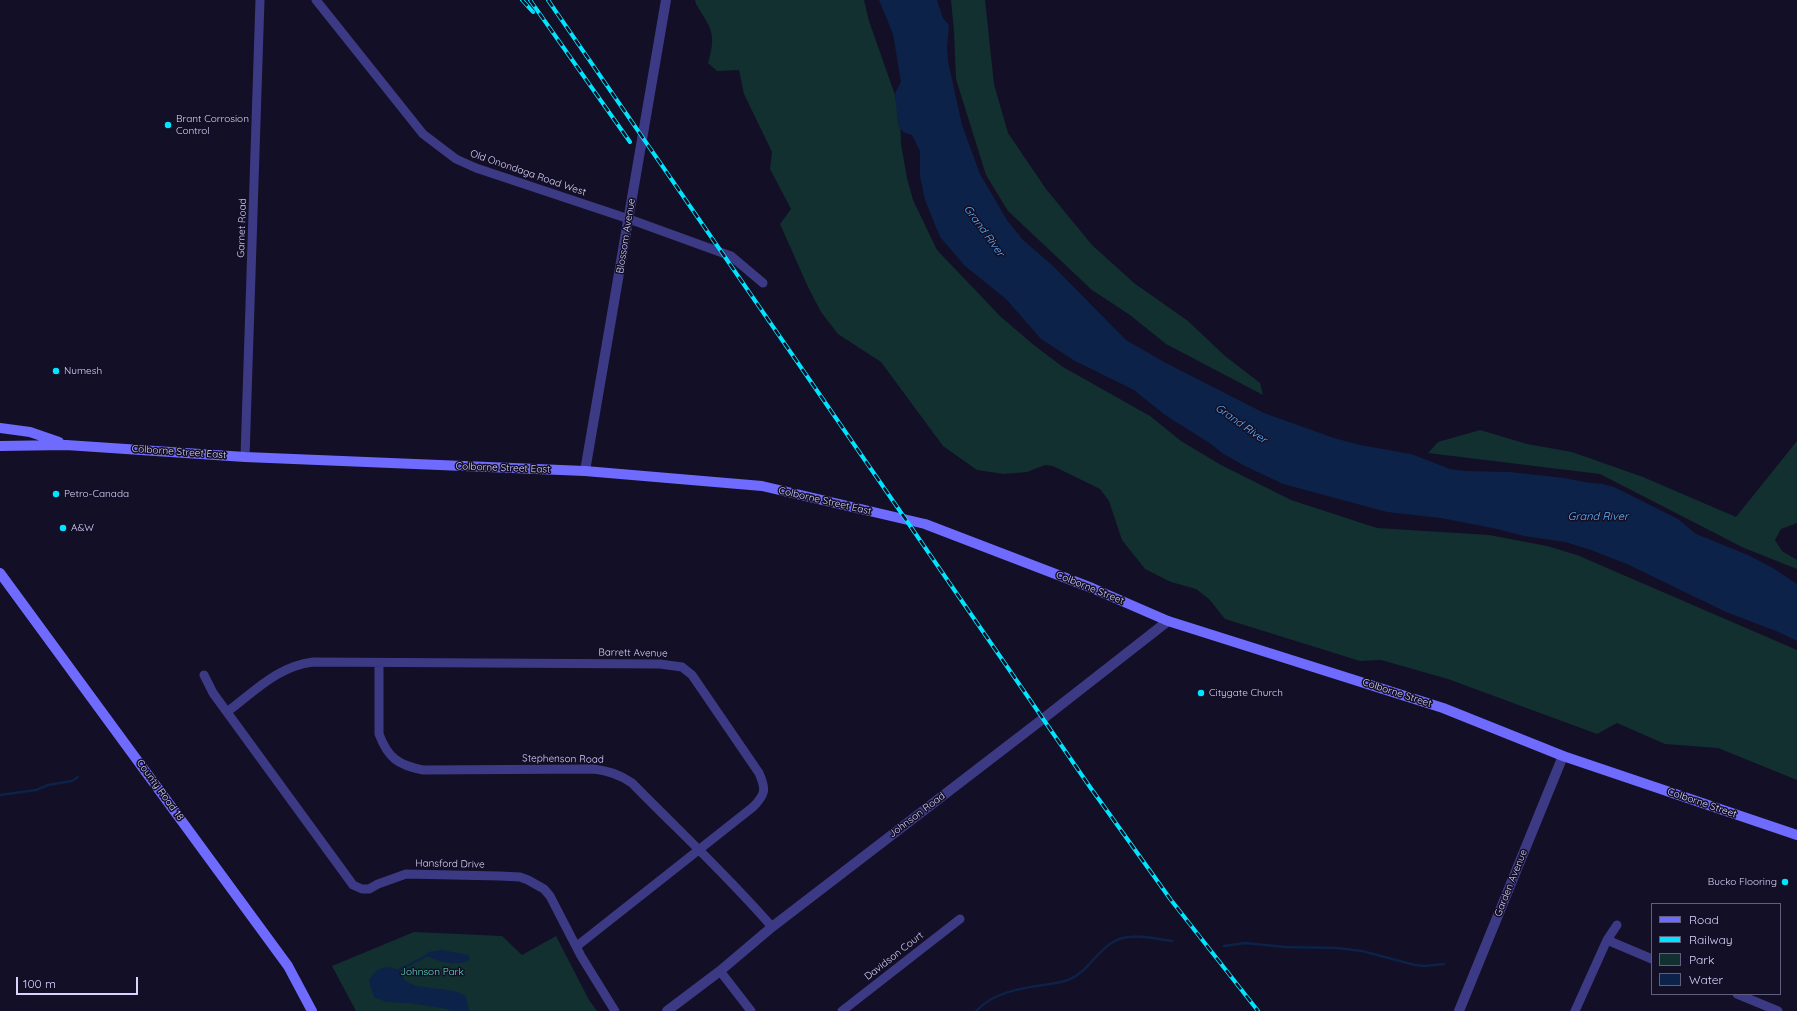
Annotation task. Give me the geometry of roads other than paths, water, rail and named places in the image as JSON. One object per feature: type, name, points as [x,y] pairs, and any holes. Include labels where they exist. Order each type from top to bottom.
[{"type":"main road","points":[[0,428],[30,432],[66,445]]},
{"type":"main road","name":"Colborne Street East","points":[[0,446],[66,445],[245,457],[585,471],[762,486],[925,524],[997,551]]},
{"type":"main road","name":"Colborne Street","points":[[997,551],[1092,588],[1168,621],[1443,708],[1563,756],[1797,835]]},
{"type":"main road","name":"County Road 18","points":[[0,573],[288,966],[312,1011]]},
{"type":"street","name":"Garnet Road","points":[[245,457],[260,0]]},
{"type":"street","name":"Old Onondaga Road West","points":[[316,0],[423,134],[456,159],[476,168],[629,219],[731,256],[763,283]]},
{"type":"street","name":"Blossom Avenue","points":[[585,471],[629,219],[641,136],[666,0]]},
{"type":"street","name":"Johnson Road","points":[[667,1011],[720,971],[772,927],[1038,723],[1168,621]]},
{"type":"street","name":"Barrett Avenue","points":[[227,712],[277,674],[291,667],[313,662],[660,664],[682,667],[696,681],[759,773],[765,785],[761,800],[577,946]]},
{"type":"street","name":"Stephenson Road","points":[[379,662],[379,734],[383,745],[393,759],[406,766],[423,770],[593,769],[621,775],[632,783],[698,851],[736,886],[772,927]]},
{"type":"street","name":"Hansford Drive","points":[[204,675],[213,693],[353,885],[362,889],[369,889],[378,884],[406,874],[520,877],[537,884],[550,896],[581,956],[615,1011]]},
{"type":"street","name":"Garden Avenue","points":[[1463,1010],[1563,756]]},
{"type":"street","name":"Davidson Court","points":[[842,1011],[960,919]]},
{"type":"street","points":[[1575,1011],[1607,940],[1617,925]]},
{"type":"street","points":[[1607,940],[1651,959]]},
{"type":"street","points":[[720,971],[751,1011]]},
{"type":"street","points":[[1739,995],[1778,1011]]},
{"type":"water","name":"Grand River","points":[[879,0],[937,0],[943,18],[949,25],[947,47],[948,61],[962,125],[980,174],[1007,220],[1023,240],[1052,265],[1126,340],[1164,362],[1264,413],[1334,438],[1360,445],[1411,454],[1450,469],[1465,471],[1510,472],[1564,478],[1614,487],[1678,519],[1696,534],[1748,555],[1773,568],[1797,584],[1797,641],[1776,631],[1726,612],[1629,565],[1591,550],[1565,542],[1524,536],[1441,518],[1387,512],[1283,484],[1222,453],[1211,444],[1165,415],[1134,390],[1075,361],[1041,339],[1006,299],[965,266],[940,237],[925,200],[920,176],[920,151],[912,135],[903,132],[898,125],[895,93],[901,82],[893,34]]},
{"type":"water","points":[[441,950],[469,955],[470,959],[461,963],[449,963],[426,956],[428,952]]},
{"type":"water","points":[[389,967],[399,970],[405,981],[416,986],[455,991],[466,996],[469,1011],[450,1011],[448,1009],[409,1003],[386,1002],[374,997],[369,981],[377,971],[382,968]]},
{"type":"waterway","points":[[0,795],[36,790],[48,785],[72,781],[78,777]]},
{"type":"waterway","points":[[976,1011],[983,1004],[1001,995],[1020,989],[1068,980],[1082,971],[1107,946],[1123,938],[1141,937],[1172,941]]},
{"type":"waterway","points":[[1224,946],[1245,943],[1285,947],[1337,948],[1362,951],[1415,965],[1424,966],[1444,964]]},
{"type":"waterway","points":[[399,970],[426,956]]},
{"type":"railway","points":[[522,0],[533,12]]},
{"type":"railway","points":[[530,0],[630,142]]},
{"type":"railway","points":[[548,0],[1090,787],[1171,900],[1258,1011]]},
{"type":"place","name":"Brant Corrosion Control","points":[[168,125]]},
{"type":"place","name":"Numesh","points":[[56,371]]},
{"type":"place","name":"Petro-Canada","points":[[56,494]]},
{"type":"place","name":"A&W","points":[[63,528]]},
{"type":"place","name":"Citygate Church","points":[[1201,693]]},
{"type":"place","name":"Bucko Flooring","points":[[1785,882]]},
{"type":"park label","name":"Johnson Park","points":[[432,972]]}]
